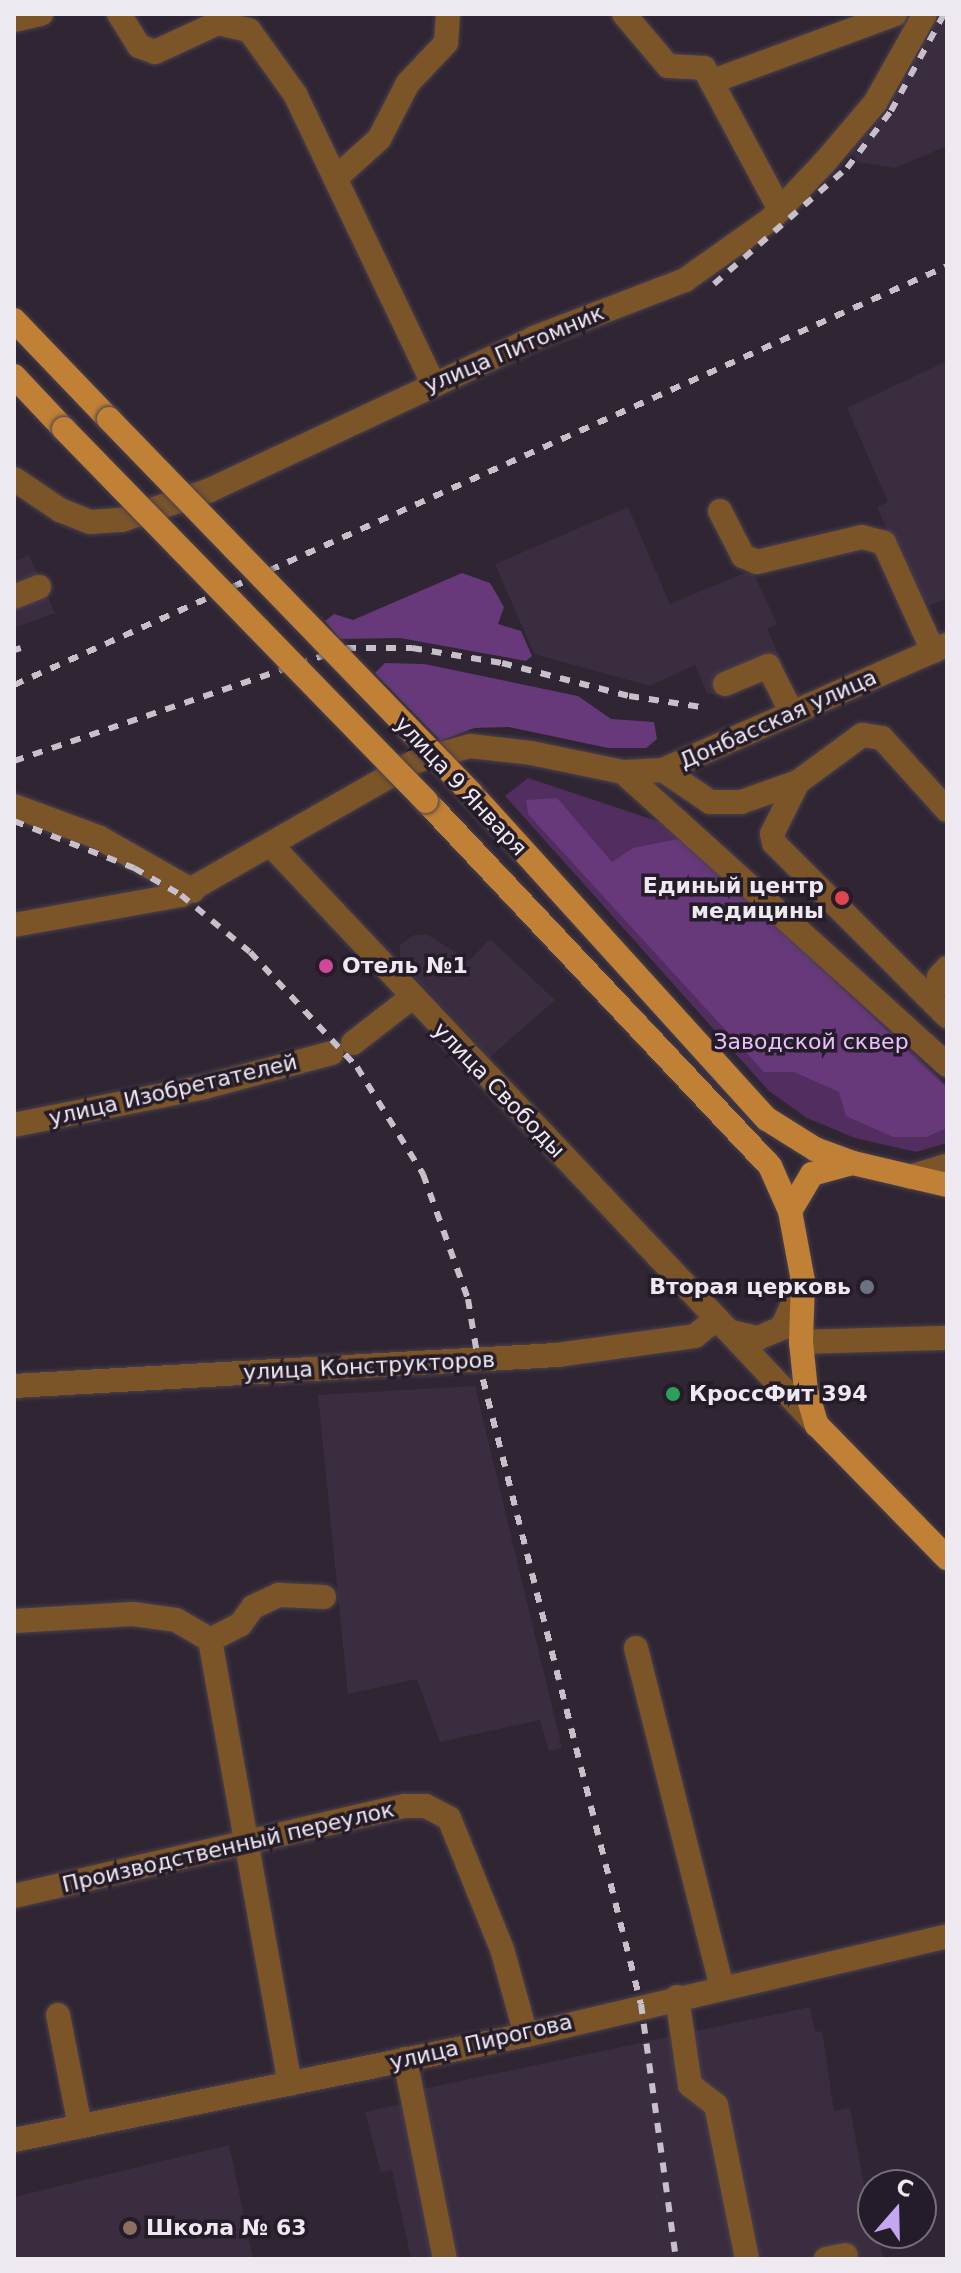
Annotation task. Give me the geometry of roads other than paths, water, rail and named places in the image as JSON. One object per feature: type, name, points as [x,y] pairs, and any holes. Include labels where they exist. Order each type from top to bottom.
[{"type":"main road","name":"улица 9 Января","points":[[14,320],[471,793],[767,1119],[815,1149],[853,1163],[947,1185]]},
{"type":"main road","name":"улица 9 Января","points":[[14,376],[426,801],[770,1166]]},
{"type":"main road","points":[[790,1211],[812,1174],[853,1163]]},
{"type":"main road","name":"улица Свободы","points":[[770,1166],[790,1211],[803,1281],[801,1342],[806,1390],[817,1425],[947,1558]]},
{"type":"street","points":[[14,20],[41,14]]},
{"type":"street","points":[[119,14],[139,46],[155,52],[218,23],[249,30],[295,94],[338,176],[433,383]]},
{"type":"street","points":[[338,176],[379,139],[408,83],[446,43],[448,14]]},
{"type":"street","points":[[624,14],[668,66],[704,68],[713,81],[743,149],[780,210]]},
{"type":"street","points":[[713,81],[895,14]]},
{"type":"street","name":"улица Питомник","points":[[15,481],[60,510],[90,522],[122,520],[210,490],[433,383],[685,280],[780,210],[875,103],[925,14]]},
{"type":"street","points":[[720,511],[743,556],[757,562],[862,537],[884,543],[940,648]]},
{"type":"street","points":[[14,597],[39,587]]},
{"type":"street","name":"Донбасская улица","points":[[14,925],[129,908],[193,891],[416,761],[470,746],[623,772],[663,770],[940,648]]},
{"type":"street","points":[[725,684],[768,666],[792,713]]},
{"type":"street","points":[[663,770],[710,802],[741,802],[798,782],[862,735],[872,734],[882,738],[947,810]]},
{"type":"street","points":[[623,772],[945,1059]]},
{"type":"street","points":[[798,782],[773,823],[774,843],[947,1016]]},
{"type":"street","points":[[14,806],[112,843],[193,891]]},
{"type":"street","name":"улица Свободы","points":[[271,845],[411,998],[817,1425]]},
{"type":"street","points":[[947,968],[939,977],[947,984]]},
{"type":"street","name":"улица Изобретателей","points":[[14,1125],[204,1087],[342,1048],[411,998]]},
{"type":"street","points":[[910,1177],[947,1166]]},
{"type":"street","points":[[724,1325],[758,1338],[782,1328],[803,1281]]},
{"type":"street","name":"улица Конструкторов","points":[[14,1386],[557,1355],[695,1336],[724,1325]]},
{"type":"street","points":[[801,1342],[947,1338]]},
{"type":"street","points":[[210,1640],[240,1625],[253,1607],[279,1595],[324,1597]]},
{"type":"street","points":[[14,1621],[133,1614],[176,1620],[210,1640]]},
{"type":"street","points":[[210,1640],[244,1844],[290,2084]]},
{"type":"street","points":[[636,1648],[722,1987]]},
{"type":"street","name":"Производственный переулок","points":[[14,1896],[405,1806],[426,1806],[449,1818],[502,1949],[526,2035]]},
{"type":"street","name":"улица Пирогова","points":[[14,2140],[526,2035],[677,1997],[947,1936]]},
{"type":"street","points":[[677,1997],[690,2085],[716,2105],[747,2259]]},
{"type":"street","points":[[58,2015],[80,2126]]},
{"type":"street","points":[[405,2059],[445,2259]]},
{"type":"railway","points":[[714,284],[847,168],[891,111],[944,14]]},
{"type":"railway","points":[[14,685],[947,266]]},
{"type":"railway","points":[[14,650],[21,648]]},
{"type":"railway","points":[[14,761],[346,648],[412,648],[502,663],[629,696],[701,707]]},
{"type":"railway","points":[[14,821],[134,868],[181,895],[250,952],[357,1067],[423,1174],[468,1299],[478,1360],[641,2004],[676,2259]]},
{"type":"place","name":"Единый центр медицины","points":[[842,898]]},
{"type":"place","name":"Отель №1","points":[[326,966]]},
{"type":"place","name":"Вторая церковь","points":[[867,1287]]},
{"type":"place","name":"КроссФит 394","points":[[673,1394]]},
{"type":"place","name":"Школа № 63","points":[[130,2228]]},
{"type":"park label","name":"Заводской сквер","points":[[811,1042]]}]
